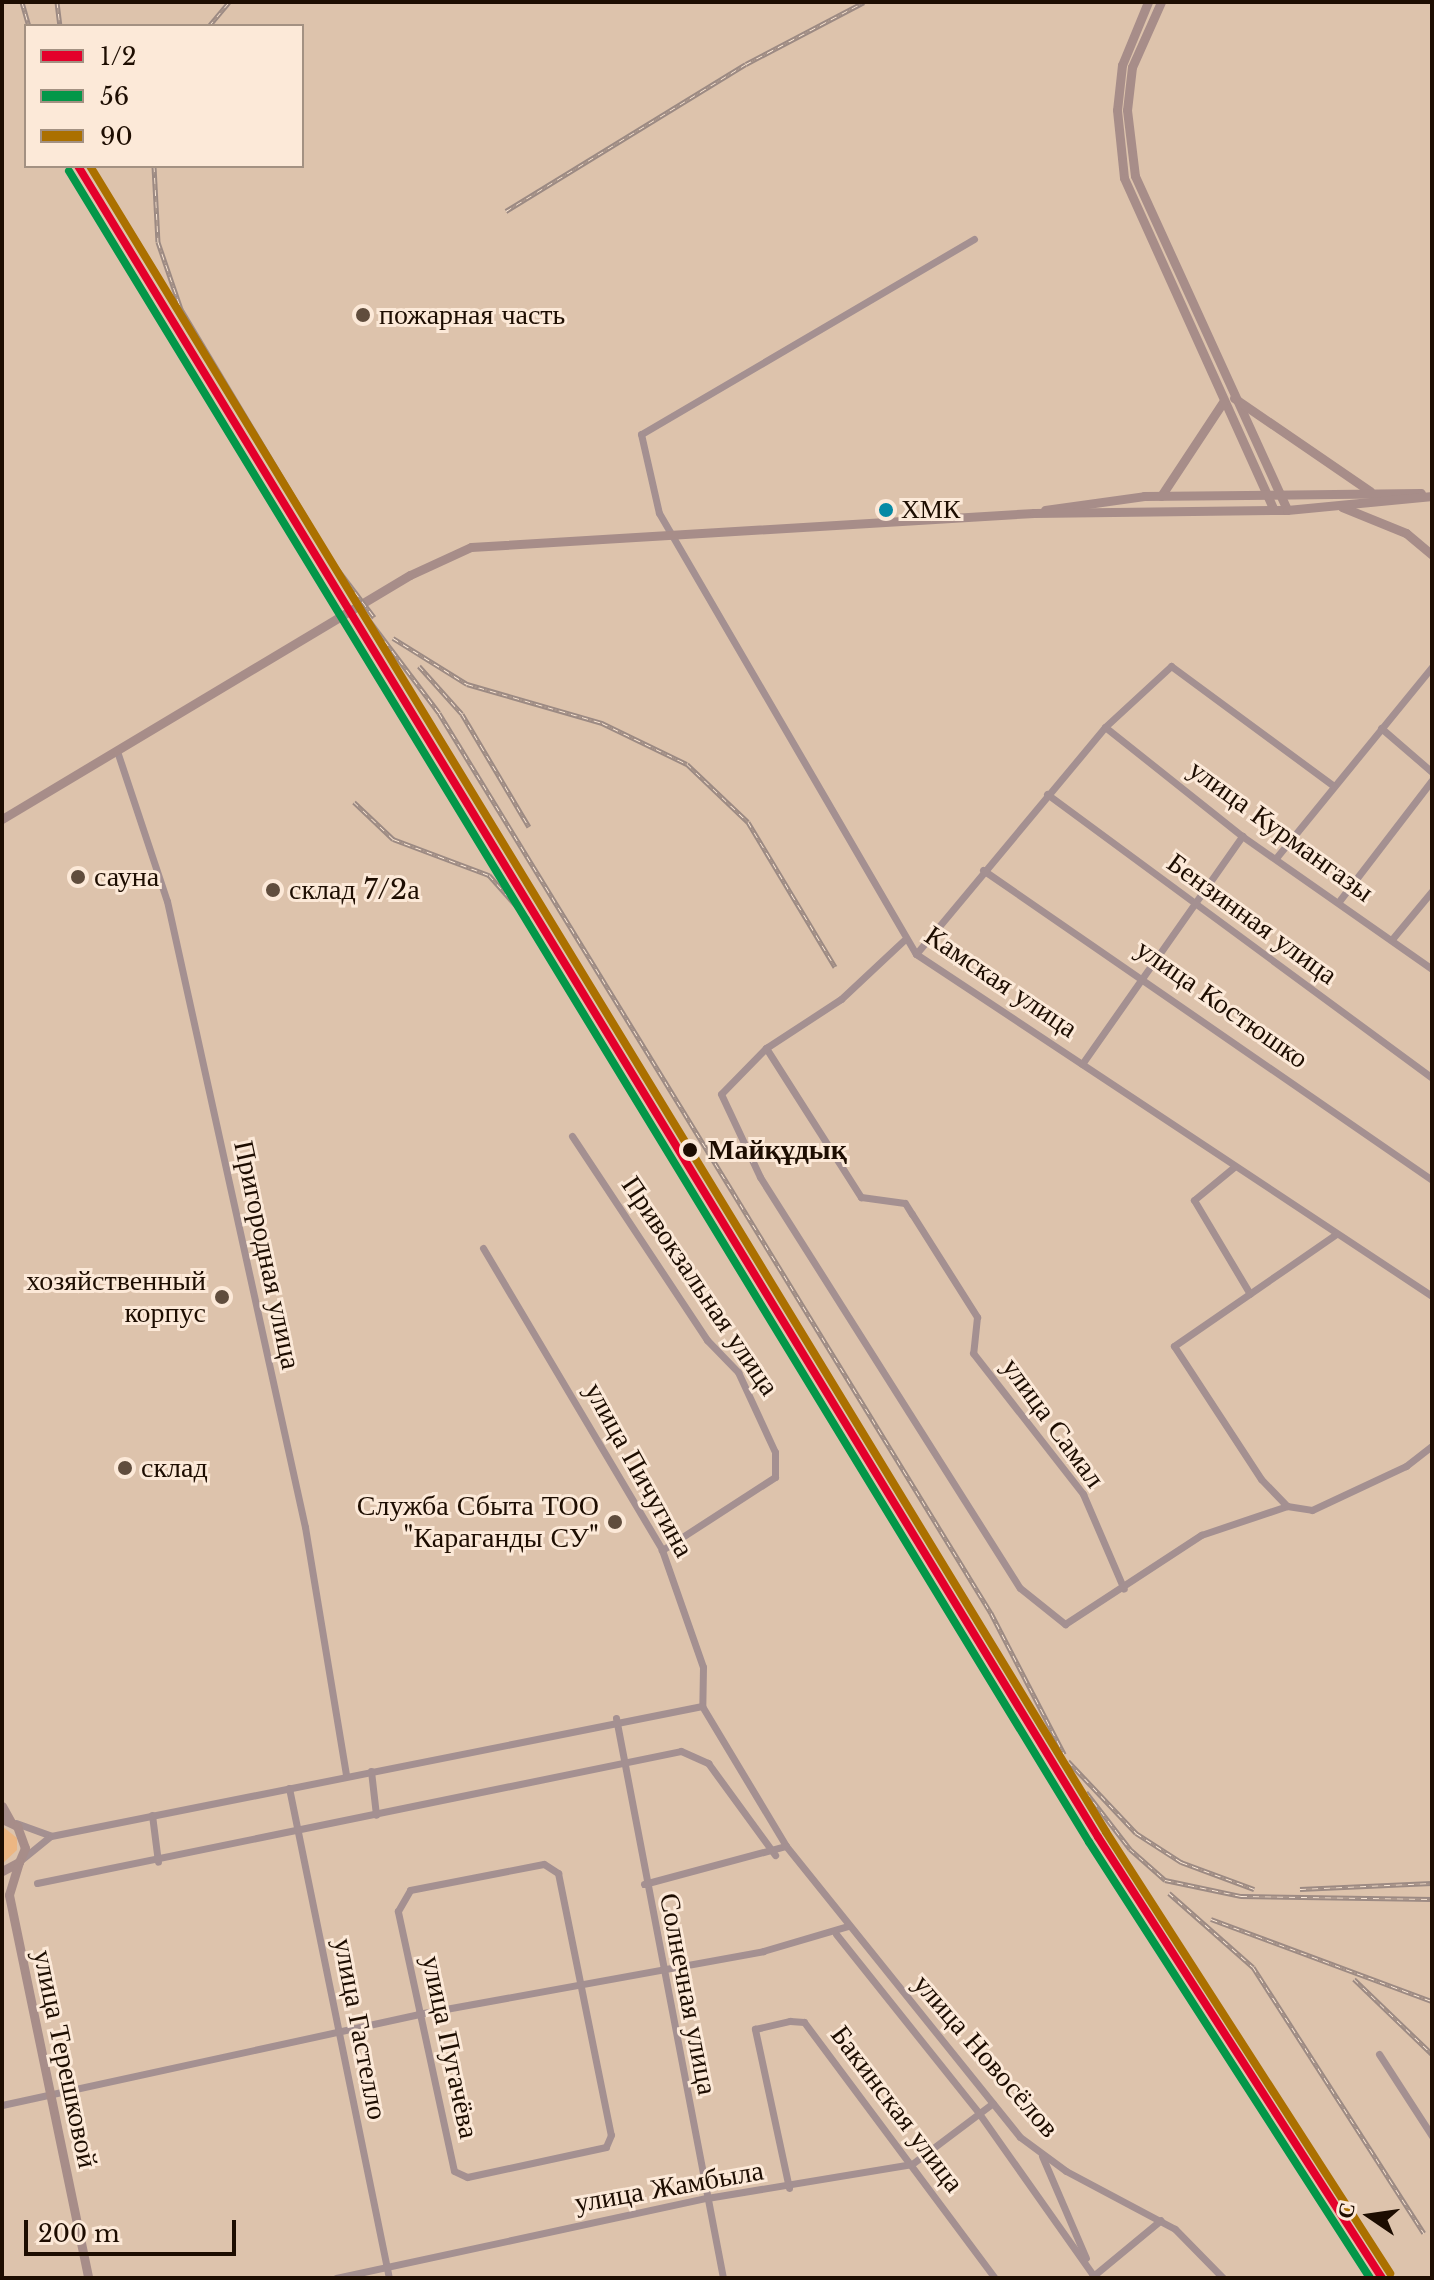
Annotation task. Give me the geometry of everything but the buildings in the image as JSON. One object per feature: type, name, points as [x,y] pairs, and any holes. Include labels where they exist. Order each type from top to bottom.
[{"type":"main road","points":[[1148,2],[1122,65],[1117,110],[1124,178],[1223,402],[1269,493],[1274,510]]},
{"type":"main road","points":[[1161,2],[1132,67],[1127,110],[1135,176],[1234,398],[1282,493],[1287,510]]},
{"type":"main road","points":[[1234,398],[1370,491]]},
{"type":"main road","points":[[1161,496],[1223,402]]},
{"type":"main road","points":[[1034,513],[1071,502],[1161,496],[1370,491],[1432,495]]},
{"type":"main road","points":[[2,819],[388,589],[471,547],[1034,513],[1287,510],[1432,495]]},
{"type":"main road","points":[[1339,506],[1406,533],[1432,555]]},
{"type":"main road","name":"улица Терешковой","points":[[2,1806],[7,1820],[25,1840],[6,1890],[88,2278]]},
{"type":"main road","points":[[2,1871],[19,1862]]},
{"type":"street","name":"Камская улица","points":[[974,239],[641,434],[650,485],[674,534],[903,941],[916,954],[1335,1235],[1432,1296]]},
{"type":"street","points":[[916,954],[1105,727],[1171,666],[1334,786]]},
{"type":"street","points":[[1276,858],[1431,671]]},
{"type":"street","name":"улица Курмангазы","points":[[1105,727],[1242,836],[1340,900],[1432,969]]},
{"type":"street","points":[[1381,728],[1432,772]]},
{"type":"street","name":"Пригородная улица","points":[[117,751],[163,885],[183,974],[305,1527],[346,1776]]},
{"type":"street","points":[[1340,900],[1432,780]]},
{"type":"street","name":"Бензинная улица","points":[[1047,794],[1432,1078]]},
{"type":"street","points":[[1082,1064],[1242,836]]},
{"type":"street","name":"улица Костюшко","points":[[983,870],[1144,975],[1432,1180]]},
{"type":"street","points":[[1393,938],[1432,891]]},
{"type":"street","points":[[903,941],[841,999],[766,1048],[721,1094],[760,1177],[1020,1588],[1065,1624],[1124,1589],[1201,1535],[1287,1506],[1312,1510],[1432,1446]]},
{"type":"street","name":"улица Самал","points":[[766,1048],[861,1197],[905,1203],[977,1317],[973,1353],[1083,1494],[1124,1589]]},
{"type":"street","name":"Привокзальная улица","points":[[572,1136],[707,1340],[738,1372],[775,1452],[775,1477],[662,1550]]},
{"type":"street","points":[[1234,1167],[1194,1200],[1250,1294]]},
{"type":"street","points":[[1287,1506],[1261,1479],[1174,1346],[1335,1235]]},
{"type":"street","name":"улица Пичугина","points":[[483,1248],[662,1550],[703,1667],[702,1706]]},
{"type":"street","points":[[2,2105],[418,2014],[582,1989],[836,1934],[848,1926],[786,1846],[749,1790],[702,1706],[616,1718],[51,1836],[19,1862]]},
{"type":"street","name":"Солнечная улица","points":[[616,1718],[621,1766],[723,2278]]},
{"type":"street","points":[[37,1883],[158,1862],[681,1751],[698,1754],[735,1798],[775,1855]]},
{"type":"street","points":[[371,1771],[376,1815]]},
{"type":"street","name":"улица Гастелло","points":[[289,1788],[389,2278]]},
{"type":"street","points":[[735,1798],[749,1790]]},
{"type":"street","points":[[152,1815],[158,1862]]},
{"type":"street","points":[[7,1820],[51,1836]]},
{"type":"street","points":[[644,1884],[775,1855],[786,1846]]},
{"type":"street","name":"улица Пугачёва","points":[[544,1864],[558,1873],[582,1989],[611,2135],[606,2147],[467,2177],[454,2171],[398,1911],[410,1890],[544,1864]]},
{"type":"street","name":"улица Новосёлов","points":[[848,1926],[993,2103],[1042,2156],[1161,2220],[1223,2278]]},
{"type":"street","points":[[836,1934],[978,2112],[1093,2277]]},
{"type":"street","name":"Бакинская улица","points":[[789,2188],[755,2029],[790,2021],[804,2022],[995,2278]]},
{"type":"street","points":[[1379,2054],[1432,2136]]},
{"type":"street","name":"улица Жамбыла","points":[[336,2278],[707,2198],[789,2188],[912,2164],[993,2103]]},
{"type":"street","points":[[1042,2156],[1093,2277]]},
{"type":"street","points":[[1093,2277],[1161,2220]]},
{"type":"shaded area","points":[[2,1826],[17,1838],[17,1850],[2,1864]]},
{"type":"railway","points":[[22,2],[28,24]]},
{"type":"railway","points":[[57,2],[60,24]]},
{"type":"railway","points":[[211,24],[229,2]]},
{"type":"railway","points":[[506,211],[746,64],[864,2]]},
{"type":"railway","points":[[92,168],[164,285]]},
{"type":"railway","points":[[154,168],[158,242],[181,309],[320,541]]},
{"type":"railway","points":[[333,563],[374,617]]},
{"type":"railway","points":[[363,612],[439,713],[991,1613],[1064,1754]]},
{"type":"railway","points":[[393,638],[467,684],[602,723],[687,764],[748,822],[835,967]]},
{"type":"railway","points":[[419,666],[462,714],[529,827]]},
{"type":"railway","points":[[354,802],[393,839],[489,875],[528,919]]},
{"type":"railway","points":[[1068,1761],[1136,1833],[1181,1862],[1254,1889]]},
{"type":"railway","points":[[1086,1792],[1130,1849],[1165,1880],[1241,1896],[1432,1899]]},
{"type":"railway","points":[[1300,1889],[1432,1883]]},
{"type":"railway","points":[[1169,1893],[1253,1967],[1424,2233]]},
{"type":"railway","points":[[1211,1919],[1432,2001]]},
{"type":"railway","points":[[1354,1979],[1432,2054]]},
{"type":"transit line","name":"1/2","points":[[79,168],[1098,1837],[1382,2278]]},
{"type":"transit line","name":"90","points":[[91,168],[1106,1832],[1390,2273]]},
{"type":"transit line","name":"56","points":[[69,171],[1089,1842],[1370,2278]]},
{"type":"place","name":"пожарная часть","points":[[363,315]]},
{"type":"place","name":"ХМК","points":[[886,510]]},
{"type":"place","name":"сауна","points":[[78,877]]},
{"type":"place","name":"склад 7/2а","points":[[273,890]]},
{"type":"place","name":"Майқұдық","points":[[690,1150]]},
{"type":"place","name":"хозяйственный корпус","points":[[222,1297]]},
{"type":"place","name":"склад","points":[[125,1468]]},
{"type":"place","name":"Служба Сбыта ТОО \"Караганды СУ\"","points":[[615,1522]]}]
